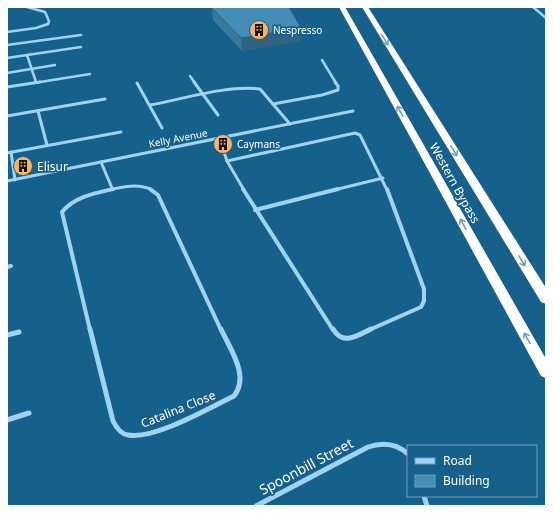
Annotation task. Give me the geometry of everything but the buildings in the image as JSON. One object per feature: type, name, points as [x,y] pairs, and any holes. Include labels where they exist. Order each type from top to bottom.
[{"type":"highway","name":"Western Bypass","points":[[342,7],[546,372]]},
{"type":"highway","name":"Western Bypass","points":[[365,7],[546,300]]},
{"type":"street","points":[[7,32],[36,28],[48,24],[49,21],[45,12],[27,7]]},
{"type":"street","points":[[533,7],[546,18]]},
{"type":"street","points":[[7,45],[81,35]]},
{"type":"street","points":[[7,58],[81,47]]},
{"type":"street","points":[[27,55],[36,82]]},
{"type":"street","points":[[273,104],[327,94],[338,90],[338,86],[322,60]]},
{"type":"street","points":[[7,73],[55,65]]},
{"type":"street","points":[[7,87],[90,74]]},
{"type":"street","points":[[190,76],[218,115]]},
{"type":"street","points":[[138,83],[162,128]]},
{"type":"street","points":[[150,105],[238,89],[257,88],[290,124]]},
{"type":"street","points":[[7,116],[105,99]]},
{"type":"street","points":[[38,111],[47,145]]},
{"type":"street","name":"Kelly Avenue","points":[[7,181],[101,162],[221,142],[290,124],[353,111]]},
{"type":"street","points":[[15,180],[9,152],[121,132]]},
{"type":"street","points":[[221,142],[227,161],[255,210],[335,333],[345,340],[376,328],[421,307],[424,301],[424,289],[383,178],[375,159],[360,135],[357,133],[227,161]]},
{"type":"street","points":[[101,162],[112,188]]},
{"type":"street","points":[[255,210],[383,178]]},
{"type":"street","name":"Catalina Close","points":[[145,186],[158,195],[242,377],[241,386],[234,396],[150,433],[133,436],[126,435],[121,432],[115,426],[110,415],[62,212],[64,208],[73,202],[112,188],[145,186]]},
{"type":"street","points":[[7,335],[19,332]]},
{"type":"street","points":[[7,420],[29,414]]},
{"type":"street","name":"Spoonbill Street","points":[[256,506],[368,447],[377,444],[396,444],[407,453]]},
{"type":"place","name":"Nespresso","points":[[259,30]]},
{"type":"place","name":"Caymans","points":[[223,144]]},
{"type":"place","name":"Elisur","points":[[23,166]]}]
